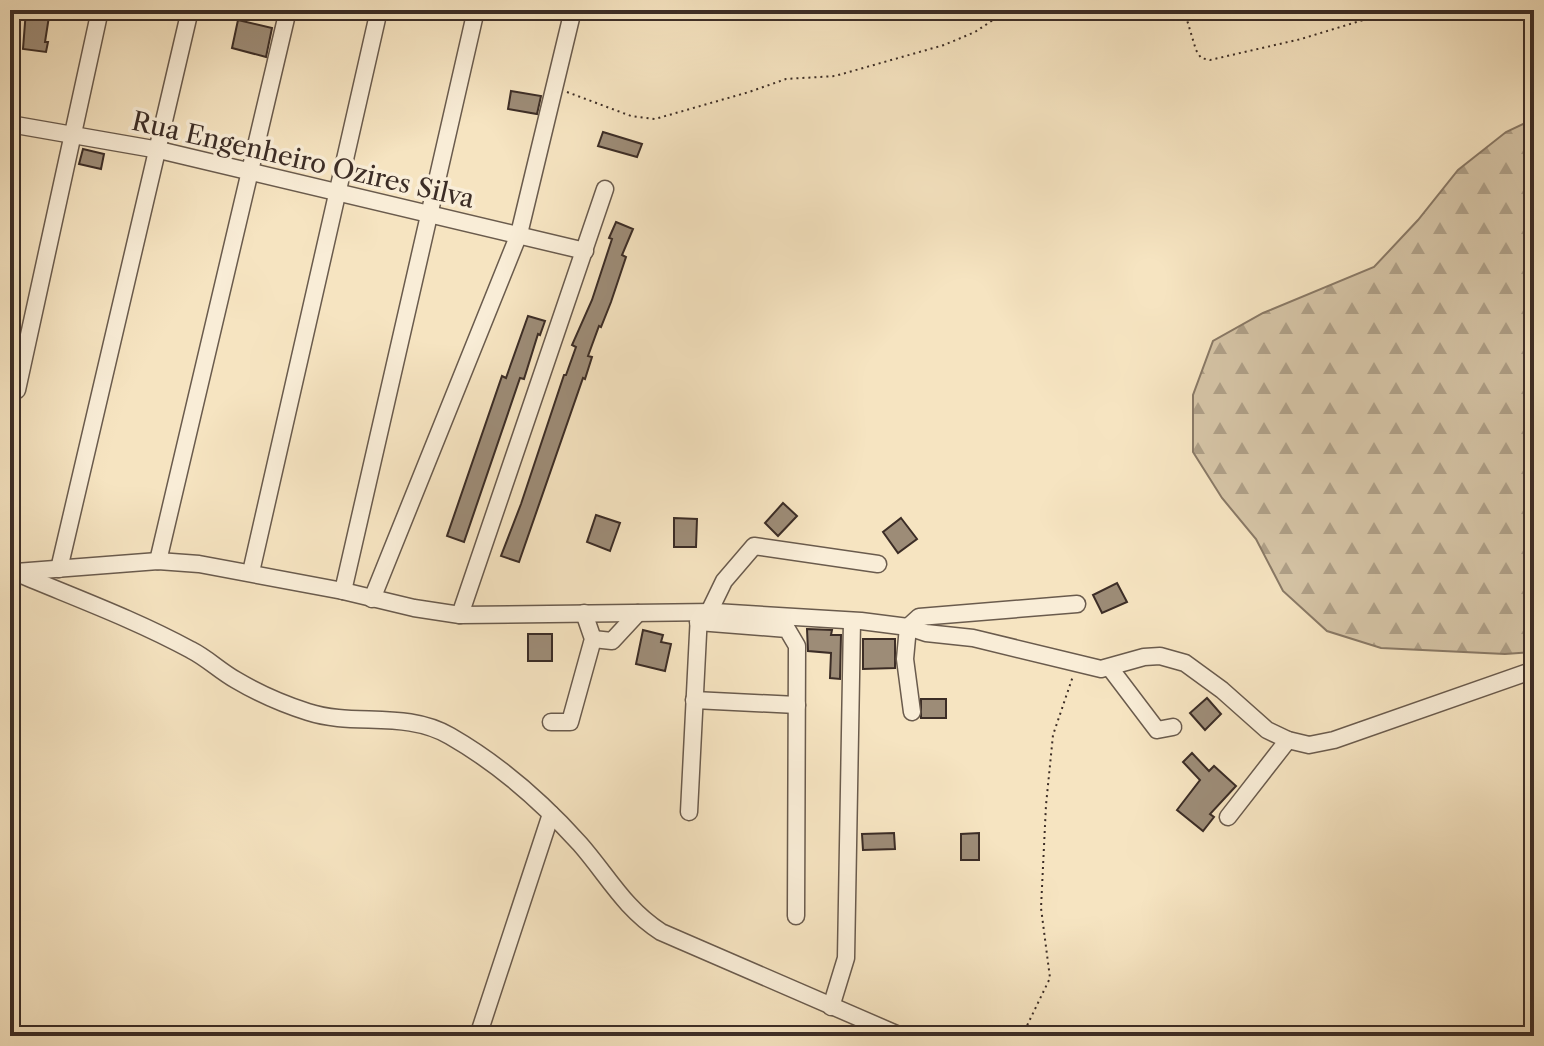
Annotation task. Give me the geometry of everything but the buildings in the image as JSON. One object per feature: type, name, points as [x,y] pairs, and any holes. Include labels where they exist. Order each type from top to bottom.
[{"type":"street","points":[[17,390],[100,10]]},
{"type":"street","points":[[59,569],[190,10]]},
{"type":"street","points":[[158,561],[288,10]]},
{"type":"street","points":[[251,572],[379,10]]},
{"type":"street","points":[[343,591],[476,10]]},
{"type":"street","points":[[372,599],[519,234],[573,10]]},
{"type":"street","name":"Rua Engenheiro Ozires Silva","points":[[10,124],[159,150],[585,251]]},
{"type":"street","points":[[460,615],[605,189]]},
{"type":"street","points":[[689,812],[694,700],[702,616],[724,581],[754,546],[878,564]]},
{"type":"street","points":[[13,571],[158,561],[199,564],[460,615],[638,613],[852,621],[973,638],[1077,664],[1110,668],[1136,659],[1160,656],[1185,663],[1222,690],[1267,730],[1309,745],[1334,740],[1534,670]]},
{"type":"street","points":[[13,571],[158,633],[194,651],[236,680],[268,697],[309,713],[334,718],[403,720],[427,725],[449,736],[492,764],[551,814],[641,919],[661,932],[901,1036]]},
{"type":"street","points":[[912,712],[905,659],[908,627],[919,617],[1077,604]]},
{"type":"street","points":[[551,722],[570,722],[593,639],[584,613]]},
{"type":"street","points":[[593,639],[612,641],[638,613]]},
{"type":"street","points":[[702,616],[787,629],[797,646],[796,916]]},
{"type":"street","points":[[831,1007],[846,958],[852,621]]},
{"type":"street","points":[[1110,668],[1157,730],[1173,727]]},
{"type":"street","points":[[694,700],[797,705]]},
{"type":"street","points":[[1228,817],[1288,740]]},
{"type":"street","points":[[478,1036],[551,814]]},
{"type":"path","points":[[555,87],[631,116],[655,119],[786,79],[835,76],[944,45],[975,32],[1008,10]]},
{"type":"path","points":[[1184,10],[1196,50],[1201,58],[1210,60],[1301,39],[1396,10]]},
{"type":"path","points":[[1022,1036],[1050,978],[1041,908],[1046,805],[1053,735],[1077,664]]},
{"type":"green space","points":[[1534,119],[1534,652],[1505,654],[1381,648],[1327,631],[1283,591],[1256,539],[1222,498],[1193,452],[1193,395],[1213,341],[1263,313],[1374,267],[1418,220],[1458,170],[1506,132]]}]
